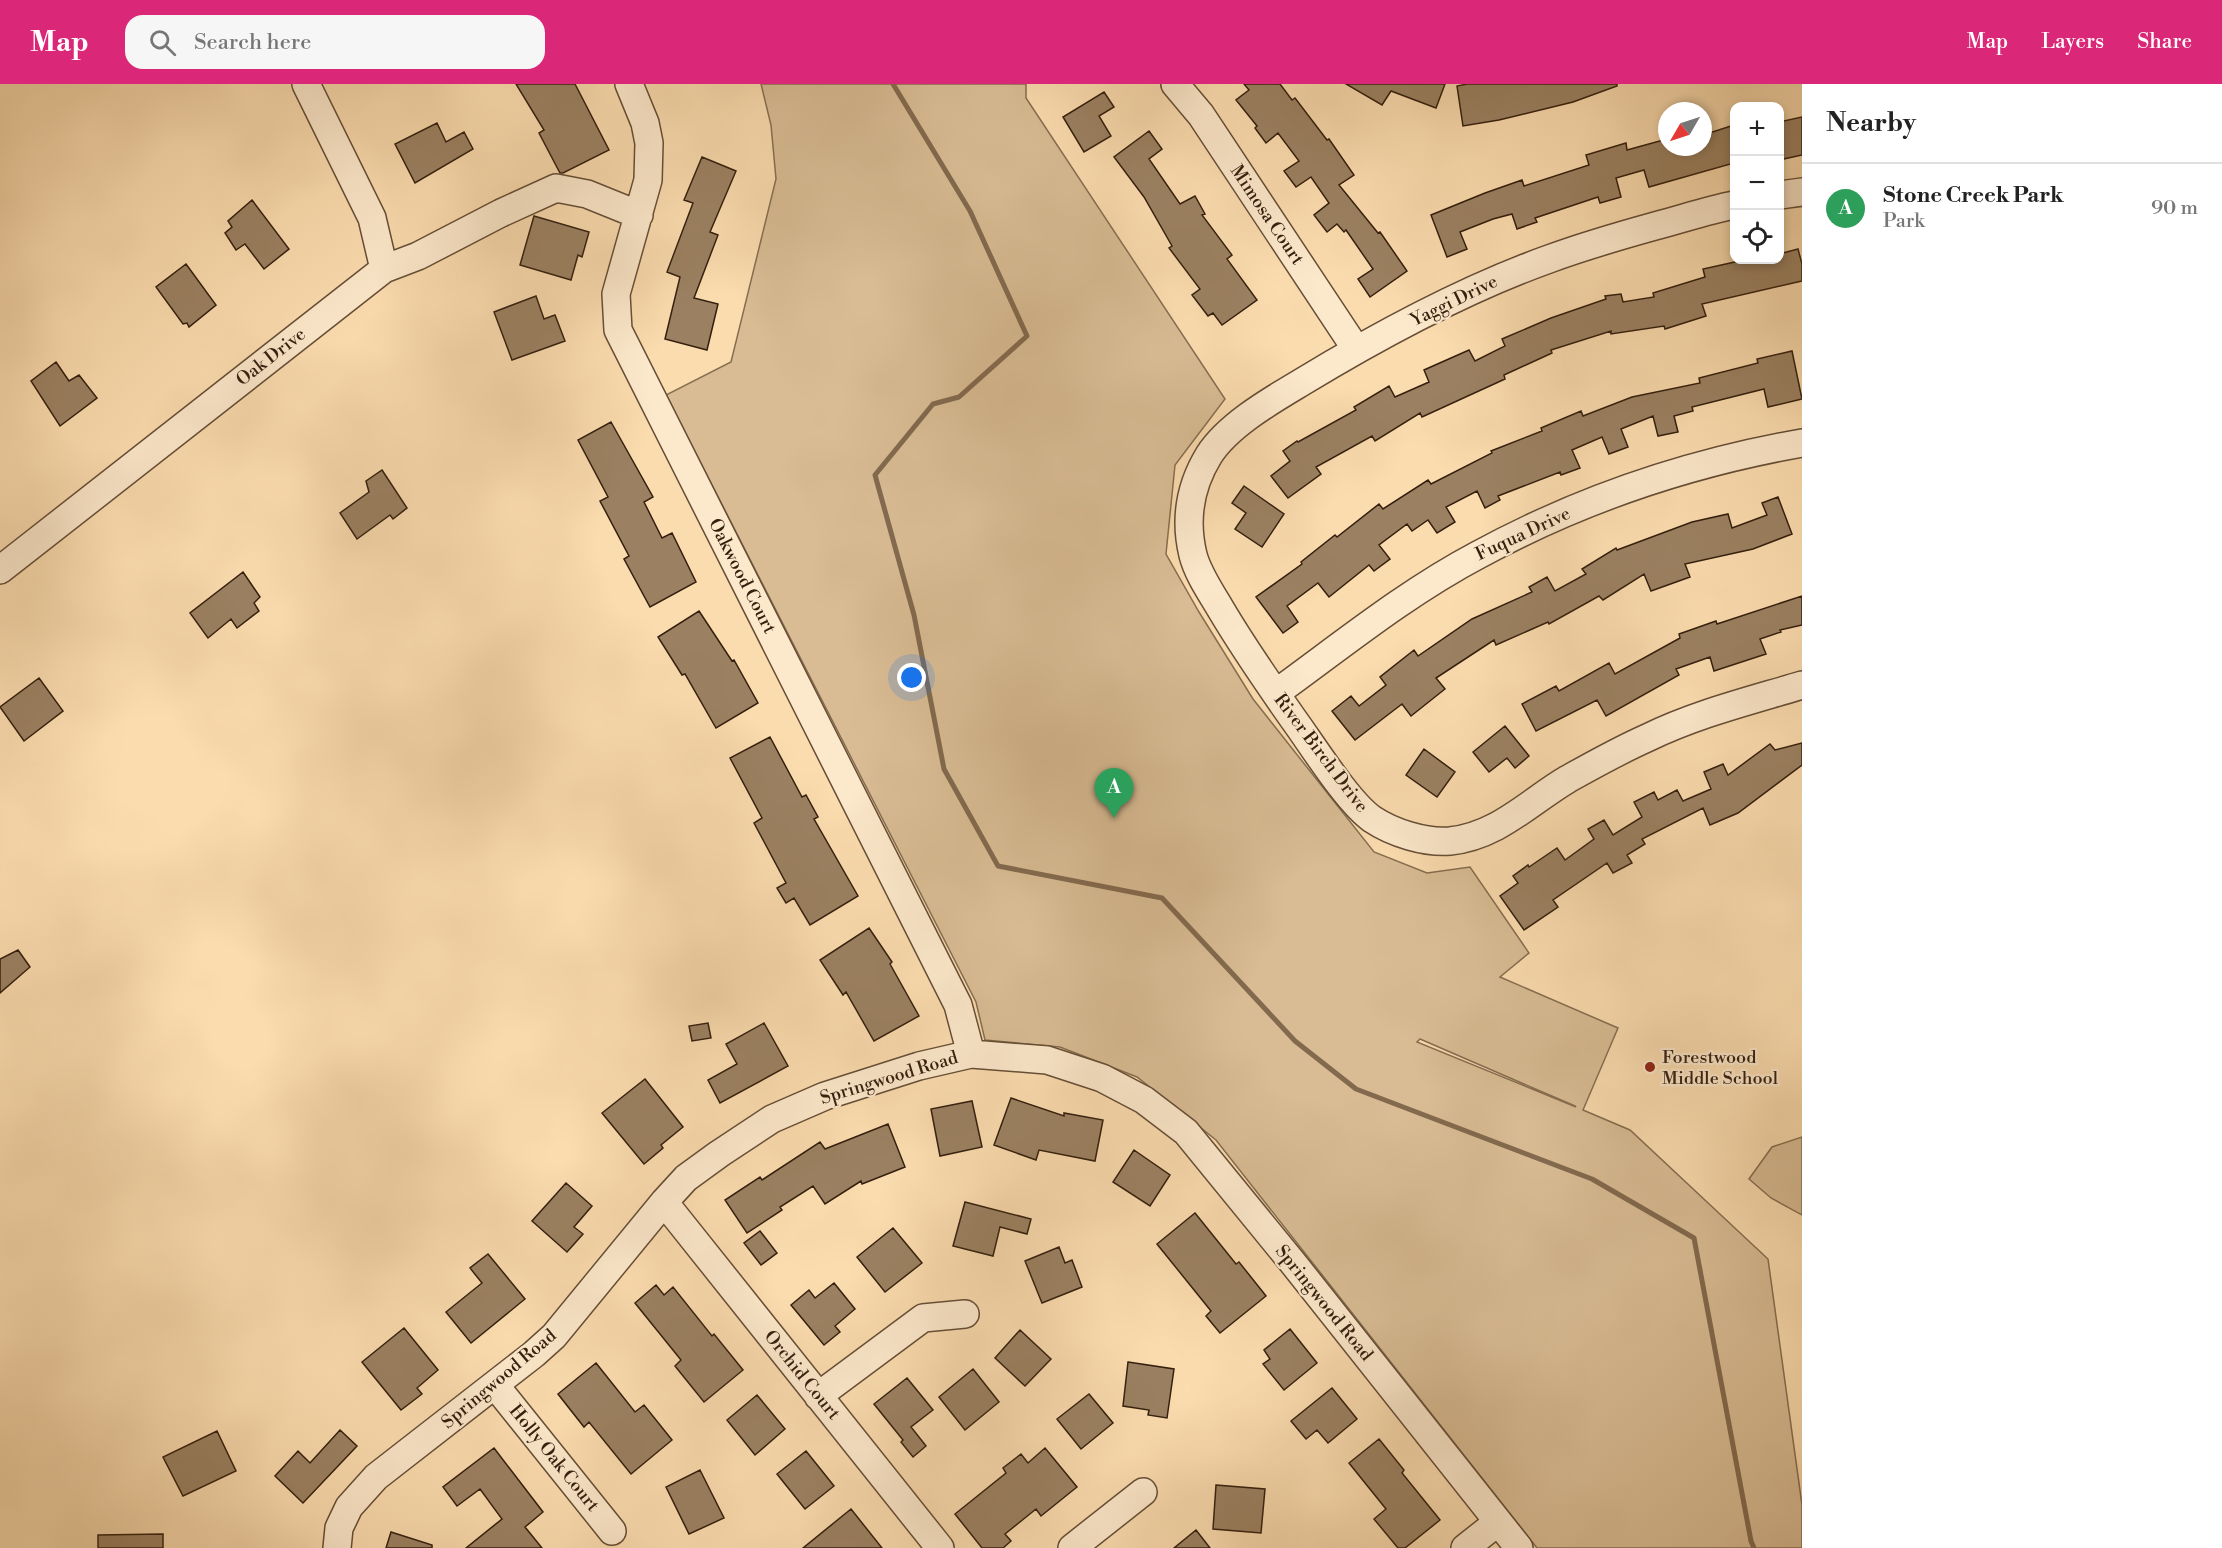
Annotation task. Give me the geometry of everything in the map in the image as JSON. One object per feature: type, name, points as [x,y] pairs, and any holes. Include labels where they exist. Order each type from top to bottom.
[{"type":"street","points":[[306,84],[372,218],[384,269]]},
{"type":"street","name":"Oakwood Court","points":[[629,84],[645,123],[649,143],[648,180],[616,294],[618,330],[957,1005],[971,1054]]},
{"type":"street","name":"Mimosa Court","points":[[1175,84],[1201,115],[1356,349]]},
{"type":"street","name":"Oak Drive","points":[[0,570],[384,269],[418,256],[501,213],[556,188],[587,194],[639,215]]},
{"type":"street","points":[[1784,194],[1802,192]]},
{"type":"street","name":"Yaggi Drive","points":[[1207,459],[1227,434],[1267,404],[1356,349],[1491,282],[1547,259],[1602,241],[1730,206]]},
{"type":"street","name":"Fuqua Drive","points":[[1276,693],[1384,614],[1477,555],[1538,525],[1664,475],[1748,453],[1802,443]]},
{"type":"street","name":"River Birch Drive","points":[[1207,459],[1193,488],[1190,503],[1190,532],[1193,556],[1211,594],[1240,642],[1351,798],[1371,818],[1398,832],[1431,840],[1451,841],[1482,832],[1506,822],[1566,781],[1647,738],[1699,715],[1802,685]]},
{"type":"street","name":"Springwood Road","points":[[337,1548],[339,1528],[349,1507],[376,1478],[554,1336],[686,1178],[772,1119],[825,1096],[919,1066],[971,1054],[1047,1060],[1102,1078],[1144,1100],[1186,1132],[1519,1548]]},
{"type":"street","name":"Orchid Court","points":[[664,1202],[940,1548]]},
{"type":"street","points":[[818,1395],[923,1318],[965,1314]]},
{"type":"street","name":"Holly Oak Court","points":[[495,1385],[612,1531]]},
{"type":"street","points":[[1072,1548],[1143,1492]]},
{"type":"street","points":[[1465,1548],[1498,1522]]},
{"type":"shaded area","points":[[761,84],[1026,84],[1026,98],[1225,399],[1175,465],[1166,554],[1253,699],[1374,852],[1427,873],[1470,867],[1529,953],[1500,977],[1618,1028],[1583,1110],[1630,1130],[1768,1259],[1802,1505],[1802,1548],[1537,1548],[1216,1140],[1137,1077],[1060,1047],[985,1040],[976,1002],[666,395],[731,362],[776,179],[771,125]],"holes":[[[1420,1039],[1576,1107],[1417,1042]]]},
{"type":"shaded area","points":[[1802,1137],[1802,1215],[1771,1198],[1749,1179],[1772,1147]]},
{"type":"building","points":[[516,84],[575,84],[609,150],[560,173],[539,133],[544,130]]},
{"type":"building","points":[[1244,84],[1280,84],[1292,100],[1295,98],[1327,140],[1329,139],[1354,175],[1339,185],[1378,233],[1380,232],[1407,271],[1370,297],[1358,279],[1373,269],[1346,230],[1344,232],[1337,224],[1327,232],[1314,215],[1329,203],[1311,177],[1296,187],[1284,171],[1299,161],[1278,133],[1266,143],[1255,128],[1257,126],[1236,100],[1249,90]]},
{"type":"building","points":[[1346,84],[1445,84],[1436,108],[1391,91],[1382,105]]},
{"type":"building","points":[[1467,84],[1617,84],[1617,86],[1573,102],[1499,120],[1463,126],[1457,86]]},
{"type":"building","points":[[1104,92],[1114,107],[1099,116],[1111,136],[1084,152],[1063,117]]},
{"type":"building","points":[[1802,117],[1802,155],[1784,159],[1784,121]]},
{"type":"building","points":[[437,123],[446,142],[464,132],[473,149],[415,183],[395,144]]},
{"type":"building","points":[[1730,126],[1730,164],[1649,187],[1644,170],[1616,178],[1621,197],[1600,203],[1598,197],[1535,218],[1537,222],[1517,229],[1512,214],[1493,219],[1460,232],[1467,249],[1447,257],[1431,215],[1522,180],[1524,186],[1589,165],[1586,155],[1626,143],[1627,150],[1658,141],[1658,156],[1712,156],[1712,132]]},
{"type":"building","points":[[1149,131],[1162,149],[1149,159],[1180,204],[1195,196],[1205,214],[1202,215],[1232,255],[1227,259],[1257,300],[1222,325],[1213,313],[1208,316],[1192,295],[1200,289],[1169,248],[1172,246],[1144,197],[1114,157]]},
{"type":"building","points":[[702,157],[736,171],[710,232],[718,235],[694,298],[718,304],[707,350],[665,339],[680,277],[667,272],[693,203],[684,200]]},
{"type":"building","points":[[252,200],[289,249],[264,269],[245,244],[236,250],[225,233],[232,227],[228,221]]},
{"type":"building","points":[[534,216],[589,232],[582,257],[578,255],[571,280],[520,265]]},
{"type":"building","points":[[1798,249],[1802,264],[1802,281],[1702,304],[1706,316],[1665,329],[1664,326],[1611,334],[1611,331],[1551,350],[1552,353],[1504,375],[1505,379],[1422,417],[1420,413],[1375,441],[1372,436],[1316,467],[1321,474],[1288,498],[1271,476],[1290,461],[1283,451],[1297,441],[1356,410],[1354,407],[1389,386],[1395,397],[1429,382],[1424,370],[1469,350],[1475,361],[1505,346],[1502,339],[1551,318],[1606,299],[1605,296],[1621,294],[1623,302],[1654,297],[1653,293],[1705,277],[1703,269],[1730,263],[1784,264],[1784,253]]},
{"type":"building","points":[[186,264],[216,305],[189,327],[187,323],[183,324],[156,287]]},
{"type":"building","points":[[536,296],[544,319],[555,315],[565,341],[512,360],[494,312]]},
{"type":"building","points":[[1792,351],[1802,399],[1768,407],[1764,389],[1692,407],[1693,411],[1674,416],[1678,432],[1658,436],[1653,416],[1621,429],[1628,447],[1609,454],[1602,437],[1572,450],[1580,468],[1561,475],[1560,472],[1498,496],[1500,500],[1485,508],[1477,491],[1446,507],[1455,522],[1437,533],[1428,520],[1412,531],[1407,524],[1379,545],[1390,559],[1374,571],[1369,565],[1329,597],[1318,583],[1287,606],[1298,622],[1283,633],[1256,597],[1302,564],[1301,562],[1335,535],[1337,537],[1379,504],[1383,509],[1428,480],[1431,484],[1492,453],[1491,451],[1542,431],[1541,428],[1581,411],[1583,416],[1632,397],[1700,383],[1699,378],[1758,363],[1757,359]]},
{"type":"building","points":[[56,362],[69,381],[79,375],[97,398],[60,426],[31,381]]},
{"type":"building","points":[[611,422],[653,497],[644,502],[662,538],[672,533],[696,582],[650,607],[624,559],[629,556],[600,501],[608,497],[578,440]]},
{"type":"building","points":[[382,470],[407,508],[393,519],[390,515],[357,539],[340,513],[369,492],[366,481]]},
{"type":"building","points":[[1244,486],[1284,514],[1262,547],[1235,529],[1246,513],[1232,503]]},
{"type":"building","points":[[1778,497],[1792,534],[1753,549],[1685,564],[1690,577],[1651,591],[1644,574],[1603,600],[1599,596],[1549,624],[1548,622],[1496,645],[1494,640],[1436,678],[1445,689],[1411,716],[1402,704],[1355,740],[1332,711],[1351,696],[1359,706],[1386,685],[1380,677],[1414,650],[1418,656],[1472,619],[1532,592],[1529,587],[1547,577],[1555,591],[1586,574],[1582,569],[1616,548],[1617,550],[1692,522],[1728,514],[1732,528],[1767,515],[1762,503]]},
{"type":"building","points":[[243,572],[260,597],[254,603],[259,611],[237,628],[231,619],[208,638],[190,613]]},
{"type":"building","points":[[1802,596],[1802,625],[1780,630],[1781,632],[1760,639],[1766,654],[1714,671],[1710,657],[1676,669],[1679,675],[1606,716],[1597,700],[1536,731],[1522,704],[1556,686],[1559,691],[1609,663],[1615,674],[1680,638],[1679,634]]},
{"type":"building","points":[[699,611],[732,661],[734,660],[758,703],[716,728],[685,674],[682,675],[658,637]]},
{"type":"building","points":[[39,678],[63,711],[24,741],[0,707]]},
{"type":"building","points":[[1505,726],[1529,756],[1515,768],[1507,758],[1489,772],[1473,752]]},
{"type":"building","points":[[770,737],[802,797],[806,795],[818,817],[814,819],[858,896],[810,925],[794,898],[786,903],[777,888],[786,883],[754,823],[762,818],[730,758]]},
{"type":"building","points":[[1802,743],[1802,765],[1738,813],[1710,825],[1703,808],[1642,839],[1645,844],[1627,855],[1632,863],[1613,873],[1607,863],[1553,900],[1558,907],[1524,930],[1500,896],[1518,883],[1513,876],[1528,865],[1529,867],[1557,848],[1565,860],[1594,839],[1588,829],[1604,820],[1613,835],[1642,817],[1634,802],[1654,792],[1658,800],[1677,790],[1683,801],[1711,789],[1704,772],[1723,764],[1728,775],[1770,744],[1775,750]]},
{"type":"building","points":[[1424,749],[1455,772],[1437,797],[1406,775]]},
{"type":"building","points":[[869,928],[892,962],[890,964],[919,1016],[874,1041],[846,992],[843,995],[820,960]]},
{"type":"building","points":[[18,950],[30,967],[0,993],[0,959]]},
{"type":"building","points":[[708,1023],[711,1038],[692,1041],[689,1026]]},
{"type":"building","points":[[764,1023],[788,1066],[720,1103],[708,1080],[737,1064],[726,1044]]},
{"type":"building","points":[[645,1079],[683,1127],[661,1145],[663,1148],[644,1164],[602,1113]]},
{"type":"building","points":[[1011,1098],[1064,1116],[1064,1113],[1103,1120],[1095,1161],[1039,1150],[1036,1160],[994,1145]]},
{"type":"building","points":[[972,1101],[982,1147],[940,1156],[931,1109]]},
{"type":"building","points":[[888,1124],[905,1167],[862,1184],[861,1181],[825,1204],[813,1186],[780,1207],[782,1210],[747,1233],[725,1200],[760,1177],[762,1180],[820,1142],[825,1149]]},
{"type":"building","points":[[1134,1150],[1170,1175],[1150,1206],[1113,1182]]},
{"type":"building","points":[[566,1183],[592,1206],[574,1227],[583,1234],[567,1252],[532,1221]]},
{"type":"building","points":[[965,1202],[1031,1219],[1027,1234],[1000,1227],[993,1256],[953,1246]]},
{"type":"building","points":[[1195,1213],[1236,1264],[1239,1262],[1266,1296],[1220,1333],[1206,1316],[1211,1311],[1157,1244]]},
{"type":"building","points":[[893,1228],[922,1263],[885,1292],[857,1257]]},
{"type":"building","points":[[760,1231],[777,1253],[761,1265],[744,1243]]},
{"type":"building","points":[[1059,1247],[1065,1263],[1072,1260],[1082,1287],[1042,1303],[1025,1261]]},
{"type":"building","points":[[488,1254],[525,1299],[471,1343],[446,1312],[482,1283],[470,1268]]},
{"type":"building","points":[[834,1283],[855,1309],[835,1326],[840,1332],[824,1345],[791,1305],[809,1290],[815,1298]]},
{"type":"building","points":[[656,1285],[664,1295],[673,1287],[743,1370],[704,1402],[675,1366],[681,1360],[635,1303]]},
{"type":"building","points":[[404,1328],[438,1370],[417,1388],[422,1394],[401,1410],[362,1362]]},
{"type":"building","points":[[1290,1329],[1317,1363],[1284,1390],[1263,1364],[1270,1359],[1264,1350]]},
{"type":"building","points":[[1020,1330],[1051,1359],[1025,1386],[995,1358]]},
{"type":"building","points":[[1128,1362],[1174,1369],[1167,1418],[1148,1415],[1149,1410],[1123,1406]]},
{"type":"building","points":[[596,1363],[635,1412],[644,1405],[672,1440],[631,1474],[589,1422],[584,1427],[558,1394]]},
{"type":"building","points":[[973,1369],[999,1402],[965,1430],[939,1397]]},
{"type":"building","points":[[907,1378],[933,1410],[911,1427],[926,1446],[913,1457],[901,1442],[903,1440],[874,1404]]},
{"type":"building","points":[[1332,1388],[1357,1419],[1328,1443],[1317,1430],[1306,1439],[1291,1421]]},
{"type":"building","points":[[1089,1394],[1113,1423],[1081,1449],[1057,1419]]},
{"type":"building","points":[[757,1395],[785,1429],[755,1455],[727,1420]]},
{"type":"building","points":[[340,1430],[357,1446],[303,1503],[275,1476],[298,1451],[310,1463]]},
{"type":"building","points":[[217,1431],[236,1471],[183,1496],[163,1457]]},
{"type":"building","points":[[1379,1439],[1404,1470],[1402,1473],[1440,1520],[1405,1548],[1398,1548],[1374,1519],[1386,1509],[1349,1463]]},
{"type":"building","points":[[494,1448],[543,1512],[525,1527],[542,1548],[466,1548],[502,1519],[480,1489],[457,1506],[443,1487]]},
{"type":"building","points":[[1045,1448],[1077,1487],[1041,1516],[1036,1509],[1005,1534],[1011,1541],[1003,1548],[982,1548],[955,1514],[1006,1473],[1003,1468],[1021,1454],[1028,1463]]},
{"type":"building","points":[[806,1451],[834,1486],[805,1509],[777,1474]]},
{"type":"building","points":[[700,1470],[724,1518],[689,1534],[666,1487]]},
{"type":"building","points":[[1216,1485],[1265,1489],[1261,1533],[1213,1529]]},
{"type":"building","points":[[851,1509],[882,1548],[803,1548]]},
{"type":"building","points":[[1196,1530],[1210,1548],[1174,1548]]},
{"type":"building","points":[[391,1532],[432,1545],[432,1548],[386,1548]]},
{"type":"building","points":[[163,1534],[163,1548],[98,1548],[98,1535]]},
{"type":"waterway","points":[[893,84],[970,211],[1027,336],[959,397],[933,404],[875,475],[914,615],[944,769],[998,866],[1162,898],[1295,1041],[1356,1089],[1592,1179],[1694,1238],[1754,1548]]},
{"type":"place","name":"Stone Creek Park","points":[[1114,818]]},
{"type":"place","name":"Forestwood Middle School","points":[[1650,1067]]}]
